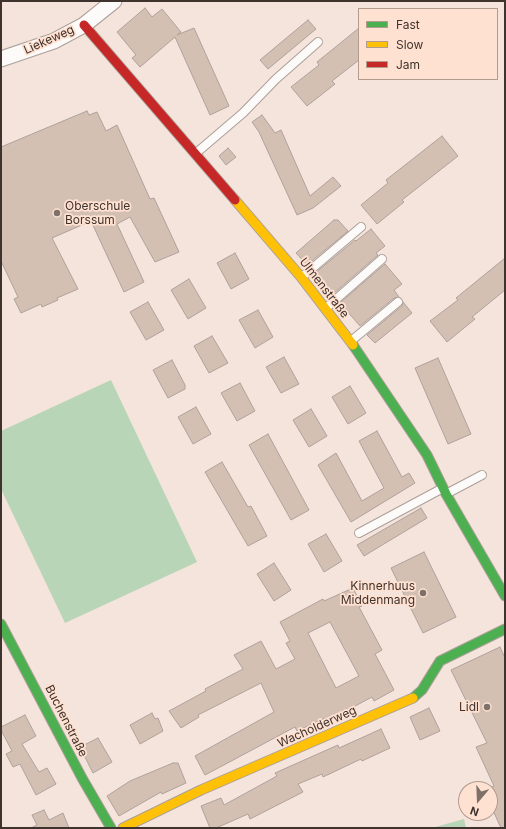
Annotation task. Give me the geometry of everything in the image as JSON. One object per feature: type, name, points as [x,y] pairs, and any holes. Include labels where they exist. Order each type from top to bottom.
[{"type":"street","name":"Liekeweg","points":[[1,59],[54,41],[84,25],[114,1]]},
{"type":"street","name":"Ulmenstraße","points":[[84,25],[301,277],[375,375],[427,455],[444,491],[505,596]]},
{"type":"street","name":"Buchenstraße","points":[[1,624],[82,778],[111,828]]},
{"type":"street","name":"Wacholderweg","points":[[123,828],[201,790],[414,697],[422,690],[440,661],[505,629]]},
{"type":"lane","points":[[194,154],[243,113],[276,80],[318,42]]},
{"type":"lane","points":[[301,277],[361,227]]},
{"type":"lane","points":[[325,309],[382,259]]},
{"type":"lane","points":[[350,342],[398,302]]},
{"type":"lane","points":[[358,533],[444,491],[482,475]]},
{"type":"green space","points":[[111,380],[197,562],[65,623],[1,489],[1,431]]},
{"type":"green space","points":[[458,821],[464,821],[466,828],[432,828]]},
{"type":"building","points":[[145,8],[152,17],[162,9],[181,32],[177,35],[194,28],[229,106],[210,115],[175,37],[140,67],[132,58],[136,55],[117,32]]},
{"type":"building","points":[[308,20],[316,29],[268,69],[260,60]]},
{"type":"building","points":[[358,29],[358,61],[332,81],[335,84],[307,106],[291,87],[319,65],[317,62]]},
{"type":"building","name":"Oberschule Borssum","points":[[87,111],[89,115],[97,112],[106,131],[117,125],[150,199],[154,198],[179,252],[155,262],[130,217],[117,224],[144,282],[124,292],[91,221],[52,238],[78,289],[57,298],[58,300],[42,307],[41,304],[21,313],[14,299],[18,297],[1,261],[1,147]]},
{"type":"building","points":[[262,115],[275,133],[281,130],[310,196],[333,177],[341,186],[313,208],[297,215],[259,132],[252,122]]},
{"type":"building","points":[[442,136],[458,156],[402,200],[404,202],[377,224],[361,205],[388,183],[386,180]]},
{"type":"building","points":[[228,148],[236,157],[226,165],[219,156]]},
{"type":"building","points":[[334,220],[338,220],[348,231],[307,265],[296,253]]},
{"type":"building","points":[[371,229],[385,246],[376,253],[378,255],[333,294],[330,291],[329,292],[314,274],[355,240],[356,241]]},
{"type":"building","points":[[235,253],[249,279],[231,289],[217,263]]},
{"type":"building","points":[[505,258],[505,290],[472,317],[475,319],[447,342],[430,321],[458,300],[456,298]]},
{"type":"building","points":[[385,264],[402,284],[394,290],[399,297],[394,298],[360,326],[340,303]]},
{"type":"building","points":[[189,279],[206,308],[188,319],[171,290]]},
{"type":"building","points":[[148,302],[164,330],[146,340],[130,312]]},
{"type":"building","points":[[403,302],[412,313],[375,343],[367,335],[402,306]]},
{"type":"building","points":[[258,310],[273,337],[255,348],[239,320]]},
{"type":"building","points":[[212,336],[228,363],[209,373],[194,346]]},
{"type":"building","points":[[284,357],[299,384],[281,393],[266,367]]},
{"type":"building","points":[[438,358],[471,434],[448,444],[415,368]]},
{"type":"building","points":[[172,360],[185,385],[185,389],[168,398],[153,370]]},
{"type":"building","points":[[240,383],[255,411],[237,421],[221,393]]},
{"type":"building","points":[[350,386],[366,413],[348,424],[332,397]]},
{"type":"building","points":[[196,407],[211,434],[193,444],[178,417]]},
{"type":"building","points":[[311,409],[327,436],[309,447],[293,420]]},
{"type":"building","points":[[377,431],[402,477],[409,473],[415,483],[351,522],[318,465],[336,453],[362,501],[384,488],[359,441]]},
{"type":"building","points":[[268,434],[309,510],[291,520],[249,445]]},
{"type":"building","points":[[222,462],[248,507],[251,506],[267,536],[248,546],[205,472]]},
{"type":"building","points":[[421,508],[427,518],[364,556],[357,545]]},
{"type":"building","points":[[326,534],[342,561],[324,572],[308,544]]},
{"type":"building","name":"Kinnerhuus Middenmang","points":[[424,552],[456,617],[423,633],[391,568]]},
{"type":"building","points":[[274,563],[291,590],[274,601],[257,574]]},
{"type":"building","points":[[353,588],[362,606],[359,607],[382,650],[375,654],[394,690],[374,701],[372,697],[327,721],[325,718],[297,731],[295,727],[205,775],[195,756],[274,712],[261,683],[198,715],[199,717],[181,728],[169,711],[206,691],[205,689],[243,669],[234,655],[261,641],[276,669],[295,659],[286,643],[290,641],[280,622],[323,599],[324,601]],"holes":[[[330,622],[359,676],[336,688],[308,633]]]},
{"type":"building","name":"Lidl","points":[[500,647],[505,658],[505,828],[501,828],[498,821],[498,781],[492,781],[476,747],[487,743],[451,670]]},
{"type":"building","points":[[429,708],[440,731],[420,740],[410,717]]},
{"type":"building","points":[[152,713],[155,719],[158,718],[163,731],[140,744],[130,725]]},
{"type":"building","points":[[25,715],[36,736],[22,744],[39,772],[47,768],[56,784],[36,795],[20,764],[13,767],[6,754],[12,751],[1,730],[1,727]]},
{"type":"building","points":[[381,729],[390,748],[362,761],[361,759],[323,777],[322,774],[298,784],[303,792],[250,819],[248,814],[216,828],[210,828],[201,806],[221,798],[224,805],[277,776],[275,773],[338,745],[339,748]]},
{"type":"building","points":[[98,738],[112,762],[93,773],[80,747]]},
{"type":"building","points":[[173,763],[178,763],[186,783],[162,794],[161,792],[119,816],[107,796],[130,781]]},
{"type":"building","points":[[44,810],[49,820],[63,813],[69,828],[31,828],[37,825],[32,815]]},
{"type":"traffic: fast","points":[[353,345],[427,455],[446,494],[505,596]]},
{"type":"traffic: fast","points":[[1,624],[82,778],[111,828]]},
{"type":"traffic: fast","points":[[413,698],[422,690],[440,661],[505,629]]},
{"type":"traffic: slow","points":[[235,200],[301,277],[353,345]]},
{"type":"traffic: slow","points":[[123,828],[201,790],[413,698]]},
{"type":"traffic: jam","points":[[84,25],[235,200]]},
{"type":"place","name":"Oberschule Borssum","points":[[57,213]]},
{"type":"place","name":"Kinnerhuus Middenmang","points":[[423,593]]},
{"type":"place","name":"Lidl","points":[[487,707]]}]
